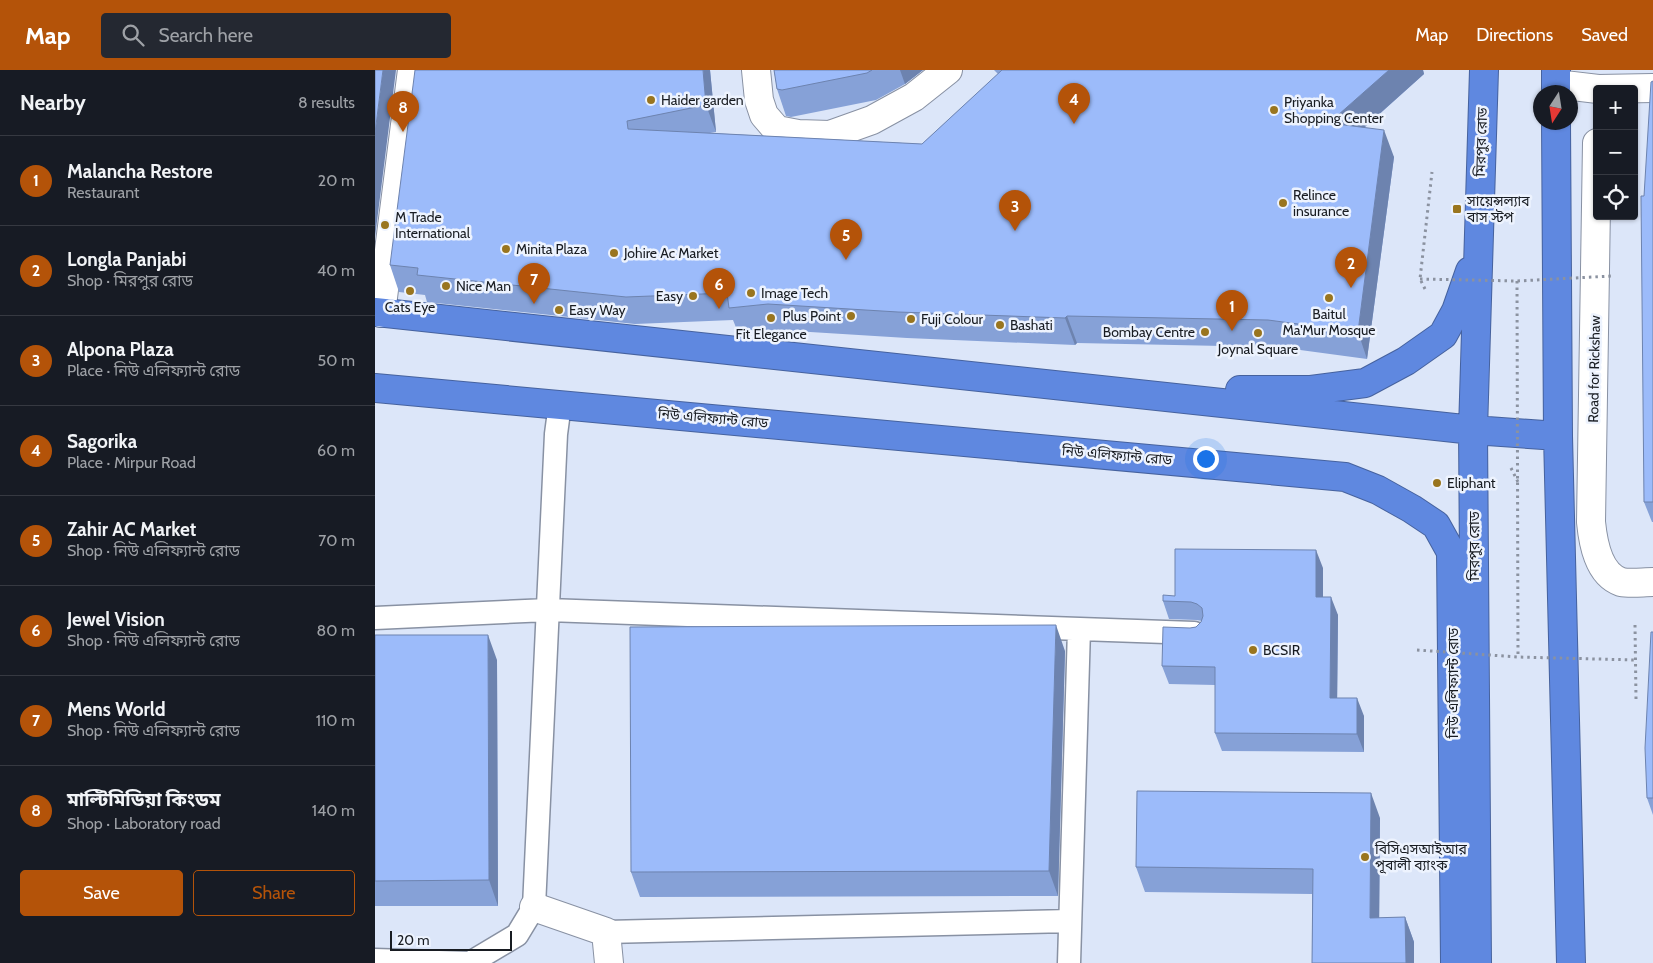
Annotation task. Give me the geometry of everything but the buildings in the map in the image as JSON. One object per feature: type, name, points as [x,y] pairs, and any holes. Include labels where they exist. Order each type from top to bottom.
[{"type":"highway","name":"মিরপুর রোড","points":[[1477,963],[1473,430],[1484,70]]},
{"type":"highway","points":[[1556,130],[1558,436],[1571,963]]},
{"type":"highway","points":[[1149,396],[1183,391],[1311,390],[1365,383],[1406,361],[1443,335],[1456,310],[1478,247]]},
{"type":"highway","points":[[378,313],[1473,430],[1558,436]]},
{"type":"highway","name":"নিউ এলিফ্যান্ট রোড","points":[[375,388],[1345,477],[1377,490],[1412,509],[1435,525],[1451,552],[1455,963]]},
{"type":"street","points":[[378,313],[412,70]]},
{"type":"street","points":[[756,70],[759,100],[765,115],[777,130],[798,134],[830,135],[872,120],[914,97],[948,70]]},
{"type":"street","points":[[1597,85],[1598,70]]},
{"type":"street","points":[[1556,82],[1593,88]]},
{"type":"street","points":[[1638,88],[1653,88]]},
{"type":"street","name":"Road for Rickshaw","points":[[1596,175],[1591,522],[1593,541],[1597,555],[1606,570],[1614,578],[1623,582],[1653,582]]},
{"type":"street","points":[[534,907],[606,932],[609,963]]},
{"type":"lane","points":[[375,960],[470,962],[517,935],[534,907],[556,434],[559,404]]},
{"type":"lane","points":[[375,618],[548,610],[1197,633]]},
{"type":"lane","points":[[1069,963],[1079,629]]},
{"type":"lane","points":[[606,932],[1071,921]]},
{"type":"path","points":[[1420,279],[1517,281],[1612,276]]},
{"type":"path","points":[[1517,281],[1518,657]]},
{"type":"path","points":[[1635,625],[1636,699]]},
{"type":"path","points":[[1417,650],[1518,657],[1636,660]]},
{"type":"place","name":"Haider garden","points":[[651,100]]},
{"type":"place","name":"Priyanka Shopping Center","points":[[1274,110]]},
{"type":"place","name":"Sagorika","points":[[1074,124]]},
{"type":"place","name":"মাল্টিমিডিয়া কিংডম","points":[[403,132]]},
{"type":"place","name":"Relince insurance","points":[[1283,203]]},
{"type":"place","name":"সায়েন্সল্যাব বাস স্টপ","points":[[1457,209]]},
{"type":"place","name":"M Trade International","points":[[385,225]]},
{"type":"place","name":"Alpona Plaza","points":[[1015,231]]},
{"type":"place","name":"Minita Plaza","points":[[506,249]]},
{"type":"place","name":"Johire Ac Market","points":[[614,253]]},
{"type":"place","name":"Zahir AC Market","points":[[846,260]]},
{"type":"place","name":"Nice Man","points":[[446,286]]},
{"type":"place","name":"Longla Panjabi","points":[[1351,288]]},
{"type":"place","name":"Cats Eye","points":[[410,291]]},
{"type":"place","name":"Image Tech","points":[[751,293]]},
{"type":"place","name":"Easy","points":[[693,296]]},
{"type":"place","name":"Baitul Ma'Mur Mosque","points":[[1329,298]]},
{"type":"place","name":"Mens World","points":[[534,304]]},
{"type":"place","name":"Jewel Vision","points":[[719,309]]},
{"type":"place","name":"Easy Way","points":[[559,310]]},
{"type":"place","name":"Plus Point","points":[[851,316]]},
{"type":"place","name":"Fit Elegance","points":[[771,318]]},
{"type":"place","name":"Fuji Colour","points":[[911,319]]},
{"type":"place","name":"Bashati","points":[[1000,325]]},
{"type":"place","name":"Malancha Restore","points":[[1232,331]]},
{"type":"place","name":"Bombay Centre","points":[[1205,332]]},
{"type":"place","name":"Joynal Square","points":[[1258,333]]},
{"type":"place","name":"Eliphant","points":[[1437,483]]},
{"type":"place","name":"BCSIR","points":[[1253,650]]},
{"type":"place","name":"বিসিএসআইআর পূবালী ব্যাংক","points":[[1365,857]]}]
